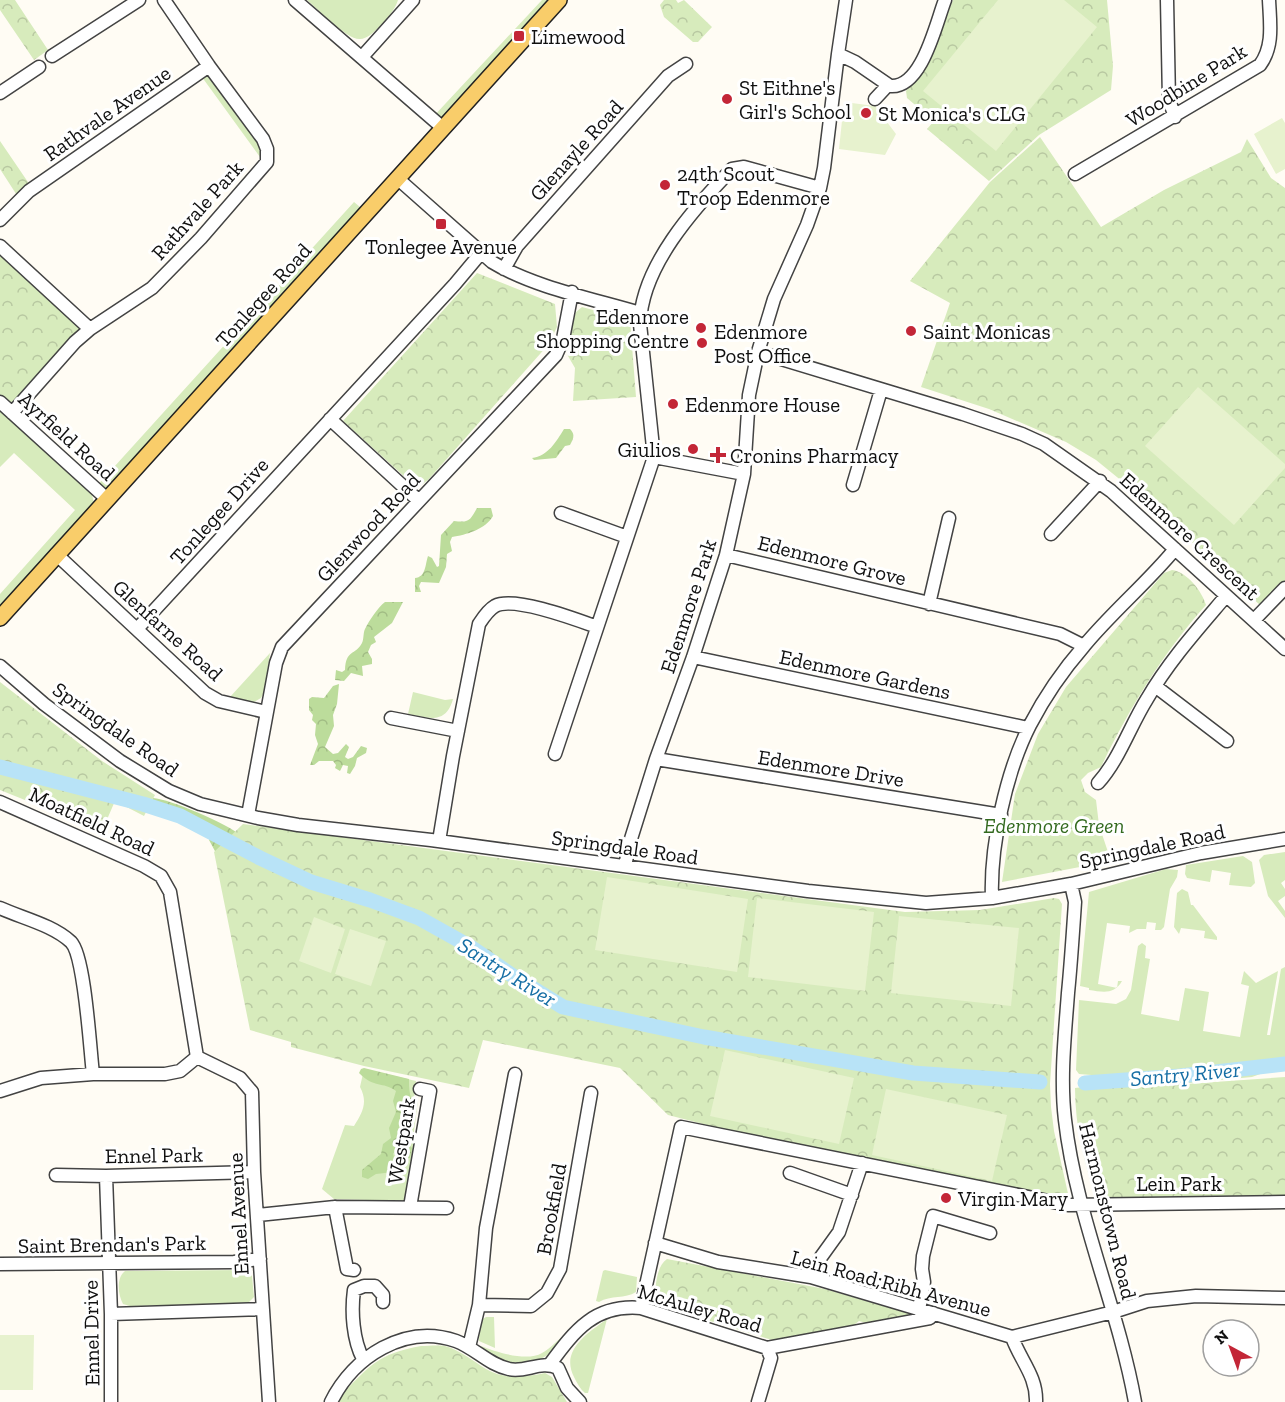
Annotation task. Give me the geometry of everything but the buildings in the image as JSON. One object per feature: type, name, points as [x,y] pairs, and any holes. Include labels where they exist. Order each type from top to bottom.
[{"type":"main road","name":"Tonlegee Road","points":[[0,618],[559,0]]},
{"type":"street","points":[[52,56],[139,0]]},
{"type":"street","name":"Rathvale Park","points":[[12,413],[75,342],[90,329],[152,288],[201,238],[267,162],[267,149],[263,139],[208,66],[164,0]]},
{"type":"street","points":[[295,0],[443,129]]},
{"type":"street","points":[[362,57],[413,0]]},
{"type":"street","name":"Edenmore Park","points":[[625,866],[630,842],[656,759],[693,657],[726,555],[744,474],[749,395],[758,352],[774,299],[807,225],[820,188],[846,0]]},
{"type":"street","points":[[838,54],[855,62],[888,85],[896,87],[903,84],[917,68],[932,39],[945,0]]},
{"type":"street","points":[[1167,0],[1169,100],[1175,117]]},
{"type":"street","name":"Woodbine Park","points":[[1075,174],[1260,65],[1266,56],[1270,41],[1269,0]]},
{"type":"street","name":"Glenayle Road","points":[[504,270],[518,246],[531,230],[668,76],[686,64]]},
{"type":"street","name":"Rathvale Avenue","points":[[0,220],[29,191],[208,66]]},
{"type":"street","points":[[0,93],[39,67]]},
{"type":"street","points":[[875,99],[888,85]]},
{"type":"street","points":[[555,754],[654,457],[646,398],[640,313],[654,268],[673,238],[732,169],[744,167],[820,188]]},
{"type":"street","points":[[397,178],[504,270],[640,313]]},
{"type":"street","points":[[0,246],[90,329]]},
{"type":"street","name":"Tonlegee Drive","points":[[137,629],[482,252]]},
{"type":"street","name":"Glenwood Road","points":[[248,815],[266,712],[276,663],[282,647],[556,355],[563,339],[572,292]]},
{"type":"street","name":"Edenmore Crescent","points":[[758,352],[963,414],[1044,444],[1100,481],[1285,649]]},
{"type":"street","points":[[852,485],[881,390]]},
{"type":"street","name":"Ayrfield Road","points":[[0,402],[107,499]]},
{"type":"street","points":[[330,419],[419,501]]},
{"type":"street","points":[[654,457],[744,474]]},
{"type":"street","name":"Edenmore Crescent","points":[[1051,534],[1100,481]]},
{"type":"street","points":[[561,513],[627,537]]},
{"type":"street","name":"Edenmore Grove","points":[[929,604],[949,518]]},
{"type":"street","points":[[992,898],[991,871],[1001,815],[1011,776],[1028,728],[1084,646],[1175,549]]},
{"type":"street","name":"Glenfarne Road","points":[[56,554],[205,693],[219,701],[266,712]]},
{"type":"street","name":"Edenmore Grove","points":[[726,555],[1060,634],[1084,646]]},
{"type":"street","name":"Edenmore Crescent","points":[[1254,620],[1285,588]]},
{"type":"street","points":[[1098,783],[1108,771],[1128,731],[1164,670],[1226,596]]},
{"type":"street","points":[[439,841],[479,624],[486,613],[495,606],[510,602],[597,627]]},
{"type":"street","name":"Edenmore Gardens","points":[[693,657],[1028,728]]},
{"type":"street","name":"Springdale Road","points":[[0,666],[70,724],[141,776],[183,799],[298,825],[439,841],[808,891],[926,903],[992,898],[1071,884],[1201,853],[1285,839]]},
{"type":"street","points":[[1155,686],[1227,741]]},
{"type":"street","points":[[391,718],[458,731]]},
{"type":"street","name":"Edenmore Drive","points":[[656,759],[1001,815]]},
{"type":"street","name":"Moatfield Road","points":[[0,801],[144,866],[161,876],[170,892],[197,1057]]},
{"type":"street","name":"Harmonstown Road","points":[[1071,884],[1074,902],[1065,1021],[1063,1096],[1069,1144],[1083,1205],[1135,1402]]},
{"type":"street","points":[[0,908],[53,931],[72,943],[80,961],[93,1074]]},
{"type":"street","points":[[0,1091],[40,1078],[93,1074],[165,1074],[180,1071],[197,1057]]},
{"type":"street","name":"Ennel Avenue","points":[[197,1057],[240,1078],[252,1092],[254,1172],[269,1402]]},
{"type":"street","points":[[469,1347],[480,1305],[486,1228],[515,1074]]},
{"type":"street","name":"Westpark","points":[[410,1207],[430,1091],[420,1089]]},
{"type":"street","name":"Brookfield","points":[[480,1305],[531,1305],[547,1293],[560,1269],[591,1094]]},
{"type":"street","name":"Lein Park","points":[[655,1243],[681,1127],[1068,1205],[1285,1202]]},
{"type":"street","points":[[811,1277],[821,1257],[839,1232],[862,1163]]},
{"type":"street","name":"Ennel Park","points":[[56,1175],[254,1172]]},
{"type":"street","points":[[790,1173],[852,1195]]},
{"type":"street","name":"Ennel Drive","points":[[106,1176],[111,1314],[111,1402]]},
{"type":"street","points":[[334,1207],[347,1269],[354,1270]]},
{"type":"street","name":"Westpark","points":[[258,1215],[334,1207],[447,1208]]},
{"type":"street","points":[[920,1310],[924,1282],[923,1256],[933,1216],[990,1233]]},
{"type":"street","points":[[641,1308],[655,1243]]},
{"type":"street","name":"Lein Road;Ribh Avenue","points":[[655,1243],[717,1262],[811,1277],[1012,1337]]},
{"type":"street","name":"Saint Brendan's Park","points":[[0,1264],[234,1262],[260,1259]]},
{"type":"street","points":[[363,1359],[357,1347],[352,1303],[354,1290],[364,1286],[375,1286],[383,1295],[383,1302]]},
{"type":"street","points":[[1036,1402],[1036,1391],[1031,1374],[1012,1337],[1113,1312],[1147,1301],[1196,1296],[1285,1298]]},
{"type":"street","name":"McAuley Road","points":[[550,1364],[568,1339],[595,1316],[623,1306],[641,1308],[767,1348],[930,1318],[933,1313]]},
{"type":"street","points":[[111,1314],[262,1309]]},
{"type":"street","points":[[331,1402],[347,1377],[363,1359],[399,1341],[414,1337],[443,1337],[469,1347],[488,1360],[509,1369],[519,1370],[550,1364],[558,1368],[565,1379],[567,1388],[580,1402]]},
{"type":"street","points":[[758,1402],[771,1358],[767,1348]]},
{"type":"green space","points":[[0,0],[15,0],[48,50],[34,60],[0,10]]},
{"type":"green space","points":[[307,0],[398,0],[393,11],[382,24],[370,35],[360,39],[348,35]]},
{"type":"green space","points":[[542,0],[559,0],[443,128],[432,118]]},
{"type":"green space","points":[[664,0],[676,0],[678,3],[684,0],[712,27],[698,42],[693,42],[664,17],[660,5]]},
{"type":"green space","points":[[953,0],[1107,0],[1113,66],[1111,90],[1039,135],[989,181],[927,129],[934,121],[907,98],[906,91],[928,61]]},
{"type":"green space","points":[[998,0],[1064,0],[1097,27],[996,151],[923,91]]},
{"type":"green space","points":[[209,66],[263,139],[265,164],[199,73]]},
{"type":"green space","points":[[844,102],[875,106],[896,134],[885,155],[839,149]]},
{"type":"green space","points":[[1282,118],[1285,123],[1285,169],[1276,174],[1254,134]]},
{"type":"green space","points":[[1040,137],[1101,227],[1164,190],[1241,152],[1247,139],[1271,178],[1285,188],[1285,581],[1261,606],[1155,508],[1096,460],[1066,442],[989,409],[921,387],[950,303],[910,281],[990,182]]},
{"type":"green space","points":[[0,141],[32,188],[20,200],[0,169]]},
{"type":"green space","points":[[354,202],[366,212],[107,499],[95,488]]},
{"type":"green space","points":[[0,247],[90,329],[15,409],[0,400]]},
{"type":"green space","points":[[477,273],[555,304],[557,327],[548,345],[428,480],[417,488],[343,421]]},
{"type":"green space","points":[[582,307],[630,320],[636,397],[573,401],[575,368],[568,356],[566,345],[576,312]]},
{"type":"green space","points":[[1198,387],[1285,464],[1285,468],[1234,525],[1145,446]]},
{"type":"green space","points":[[0,406],[91,491],[94,503],[0,608],[0,594],[75,510],[14,453],[0,467]]},
{"type":"green space","points":[[564,429],[570,429],[573,438],[570,445],[565,446],[556,458],[534,460],[532,458],[547,451]]},
{"type":"green space","points":[[477,508],[491,508],[493,516],[490,521],[481,528],[452,537],[450,542],[452,551],[447,554],[446,567],[439,583],[421,582],[419,586],[421,592],[415,592],[415,578],[423,573],[428,556],[432,558],[437,567],[439,566],[441,535],[454,521],[469,520]]},
{"type":"green space","name":"Edenmore Green","points":[[1172,570],[1183,574],[1193,583],[1206,605],[1161,662],[1123,724],[1101,767],[1088,773],[1081,780],[1085,792],[1096,800],[1099,825],[1111,861],[1002,882],[1015,794],[1038,734],[1066,687],[1164,573]]},
{"type":"green space","points":[[385,602],[403,602],[392,623],[374,637],[376,642],[371,645],[368,652],[372,664],[362,666],[363,676],[351,673],[344,681],[335,680],[336,670],[342,672],[345,670],[347,659],[362,643],[364,631]]},
{"type":"green space","points":[[270,653],[261,698],[252,703],[230,697]]},
{"type":"green space","points":[[0,682],[102,761],[155,795],[144,816],[115,801],[102,831],[0,790]]},
{"type":"green space","points":[[339,684],[337,704],[333,715],[334,726],[325,747],[333,754],[338,753],[346,744],[349,747],[345,757],[348,759],[353,757],[361,746],[367,748],[366,753],[357,758],[350,774],[347,773],[348,766],[343,765],[340,771],[335,768],[333,761],[319,761],[310,765],[318,744],[315,735],[316,724],[309,710],[309,699],[324,698],[333,686]]},
{"type":"green space","points":[[413,692],[445,700],[453,699],[446,713],[441,716],[422,717],[408,714]]},
{"type":"green space","points":[[153,798],[198,813],[240,835],[216,853],[209,840],[210,837],[148,809]]},
{"type":"green space","points":[[243,824],[905,912],[980,910],[1059,899],[1062,904],[1050,1084],[1054,1131],[1069,1198],[1067,1200],[766,1140],[668,1115],[620,1068],[483,1040],[469,1088],[364,1066],[291,1047],[291,1042],[250,1030],[214,852]]},
{"type":"green space","points":[[1285,852],[1285,880],[1281,883],[1285,889],[1285,896],[1278,901],[1285,911],[1285,918],[1268,896],[1259,860],[1264,855]]},
{"type":"green space","points":[[1243,856],[1252,862],[1255,883],[1251,887],[1229,885],[1231,873],[1212,870],[1210,882],[1187,878],[1185,874],[1186,865]]},
{"type":"green space","points":[[1166,869],[1178,870],[1170,889],[1164,927],[1161,930],[1155,930],[1156,923],[1147,922],[1146,929],[1137,929],[1129,933],[1130,926],[1107,923],[1098,984],[1116,988],[1103,992],[1080,986],[1089,892]]},
{"type":"green space","points":[[607,877],[748,899],[737,972],[595,950]]},
{"type":"green space","points":[[1182,889],[1188,892],[1191,905],[1217,940],[1204,938],[1205,931],[1181,928],[1179,934],[1174,927],[1177,893]]},
{"type":"green space","points":[[757,898],[874,912],[865,991],[748,977]]},
{"type":"green space","points":[[899,916],[1019,928],[1011,1006],[891,993]]},
{"type":"green space","points":[[314,917],[345,929],[331,973],[299,961]]},
{"type":"green space","points":[[350,929],[386,941],[371,986],[335,974]]},
{"type":"green space","points":[[1142,943],[1146,946],[1145,958],[1150,959],[1141,1014],[1179,1021],[1185,988],[1209,992],[1203,1031],[1240,1037],[1249,986],[1241,984],[1244,971],[1256,983],[1278,971],[1267,1035],[1270,1035],[1281,969],[1285,967],[1285,1065],[1252,1077],[1190,1083],[1079,1074],[1076,1070],[1079,1000],[1116,1004],[1126,999],[1131,990],[1138,946]]},
{"type":"green space","points":[[725,1050],[854,1078],[839,1144],[710,1116]]},
{"type":"green space","points":[[364,1068],[409,1079],[413,1110],[407,1123],[410,1134],[407,1138],[403,1138],[412,1148],[410,1158],[402,1158],[393,1153],[396,1166],[394,1172],[376,1174],[368,1179],[362,1177],[362,1170],[381,1154],[383,1144],[391,1138],[389,1128],[396,1112],[393,1101],[396,1091],[365,1078],[359,1073]]},
{"type":"green space","points":[[364,1069],[416,1081],[414,1098],[418,1100],[413,1139],[416,1141],[406,1198],[402,1201],[334,1199],[322,1189],[345,1125],[354,1126],[362,1111],[364,1097],[360,1087]]},
{"type":"green space","points":[[1285,1077],[1285,1198],[1096,1198],[1081,1144],[1075,1088],[1157,1078],[1186,1084]]},
{"type":"green space","points":[[886,1089],[1007,1115],[992,1181],[872,1155]]},
{"type":"green space","points":[[667,1259],[825,1289],[917,1316],[870,1324],[859,1321],[850,1328],[772,1340],[658,1305],[654,1299],[657,1277],[663,1262]]},
{"type":"green space","points":[[246,1270],[252,1276],[254,1297],[247,1304],[130,1306],[123,1304],[119,1291],[120,1278],[125,1271]]},
{"type":"green space","points":[[605,1270],[637,1277],[636,1292],[627,1296],[596,1301]]},
{"type":"green space","points":[[486,1317],[494,1317],[495,1348],[479,1341],[480,1321]]},
{"type":"green space","points":[[607,1319],[588,1393],[585,1393],[574,1377],[571,1367],[573,1350],[585,1336]]},
{"type":"green space","points":[[568,1331],[549,1354],[529,1363],[501,1362],[493,1359],[481,1346],[512,1355],[536,1356]]},
{"type":"green space","points":[[0,1335],[34,1335],[33,1390],[0,1390]]},
{"type":"green space","points":[[421,1346],[451,1348],[500,1375],[523,1376],[545,1373],[552,1377],[567,1402],[337,1402],[359,1377],[384,1357]]},
{"type":"waterway","name":"Santry River","points":[[0,767],[143,804],[180,816],[311,882],[419,918],[469,946],[563,1007],[704,1037],[913,1073],[1040,1082]]},
{"type":"waterway","name":"Santry River","points":[[1085,1083],[1180,1076],[1285,1064]]},
{"type":"place","name":"Limewood","points":[[519,36]]},
{"type":"place","name":"St Eithne's Girl's School","points":[[727,99]]},
{"type":"place","name":"St Monica's CLG","points":[[866,113]]},
{"type":"place","name":"24th Scout Troop Edenmore","points":[[665,185]]},
{"type":"place","name":"Tonlegee Avenue","points":[[441,224]]},
{"type":"place","name":"Edenmore Shopping Centre","points":[[701,328]]},
{"type":"place","name":"Saint Monicas","points":[[911,331]]},
{"type":"place","name":"Edenmore Post Office","points":[[702,343]]},
{"type":"place","name":"Edenmore House","points":[[673,404]]},
{"type":"place","name":"Giulios","points":[[693,449]]},
{"type":"place","name":"Cronins Pharmacy","points":[[718,455]]},
{"type":"place","name":"Virgin Mary","points":[[946,1198]]}]
